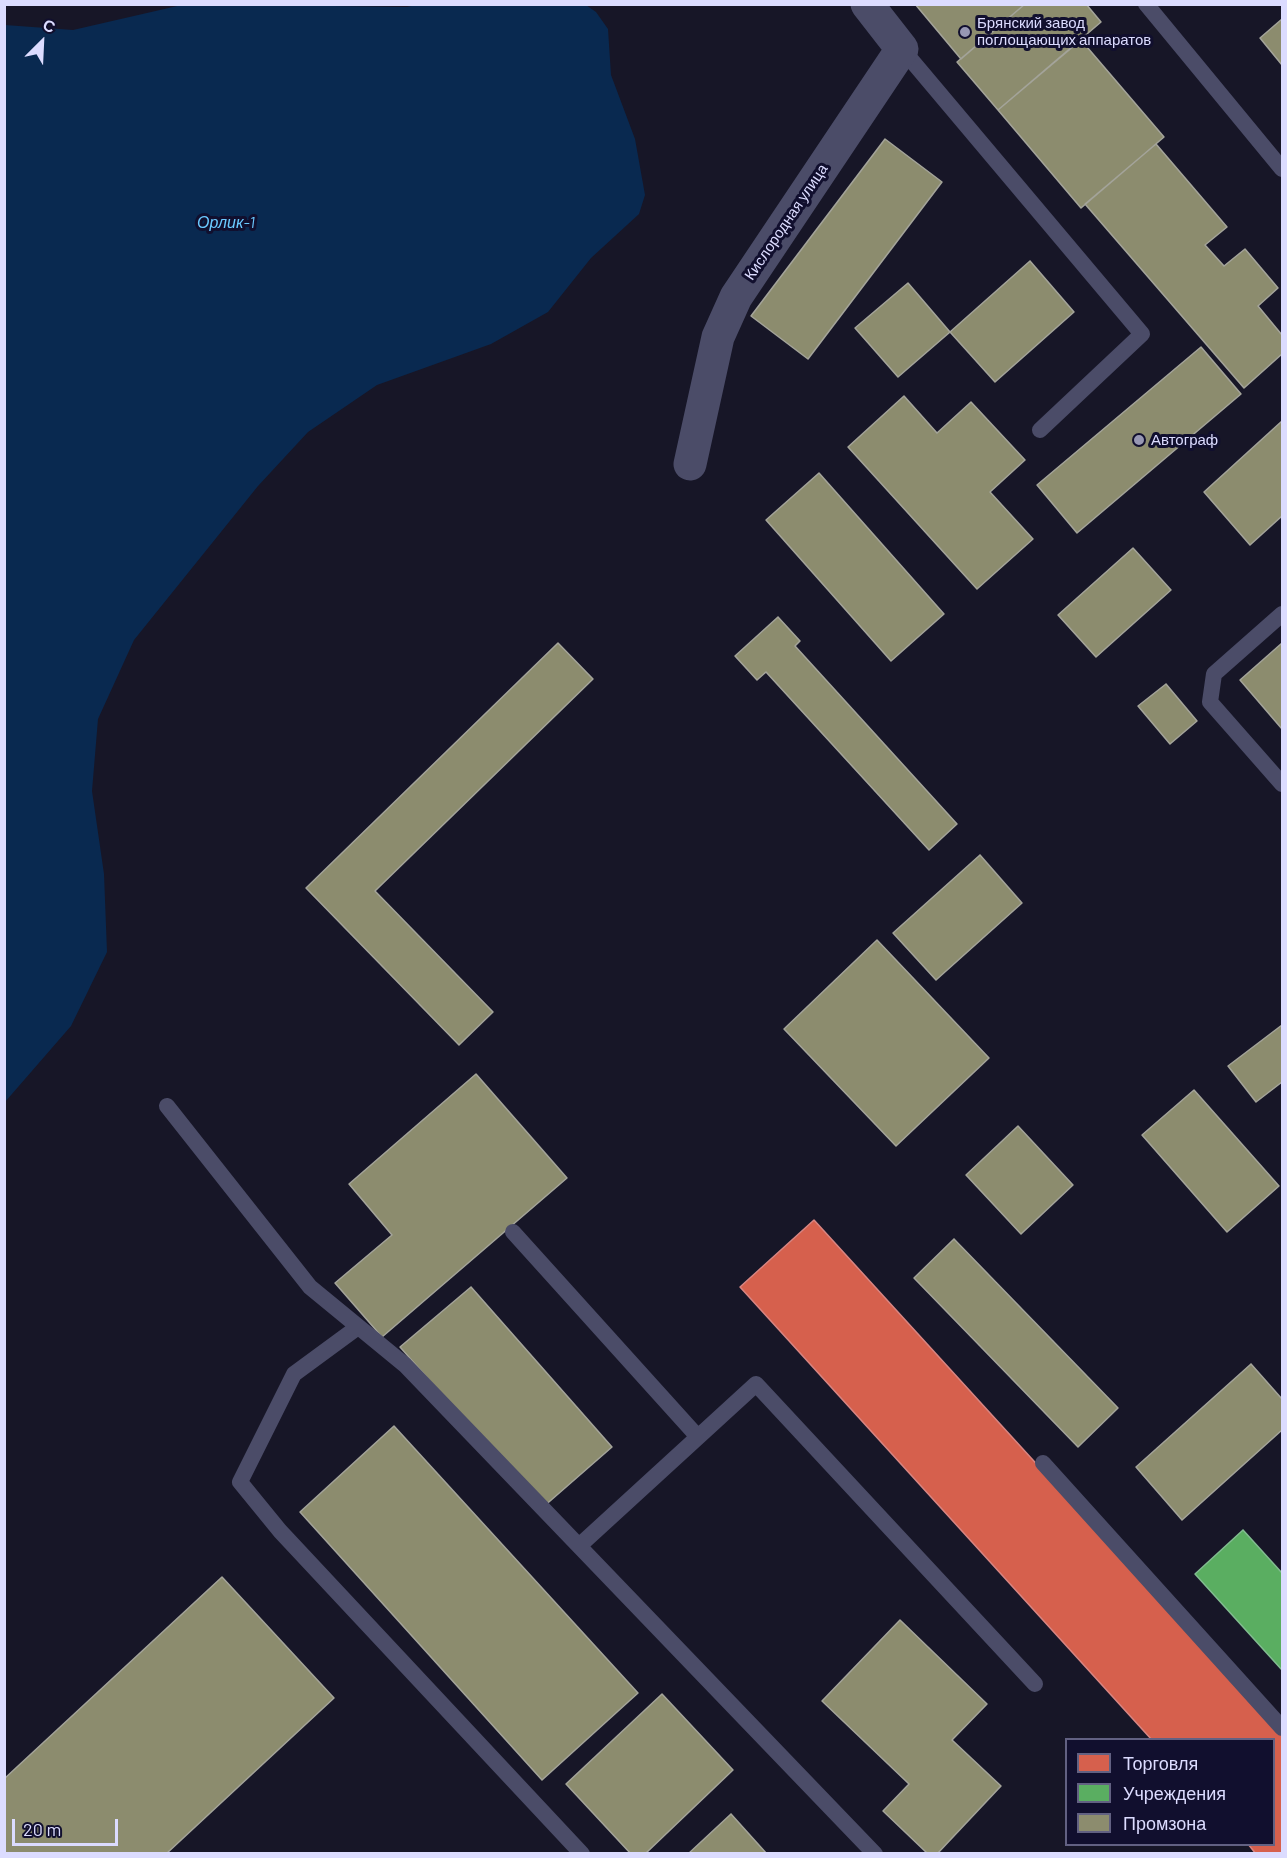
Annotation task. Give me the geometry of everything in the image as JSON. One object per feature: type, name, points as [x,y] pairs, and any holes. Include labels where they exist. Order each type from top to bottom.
[{"type":"street","points":[[867,4],[902,49]]},
{"type":"street","name":"Кислородная улица","points":[[690,464],[718,337],[736,297],[902,49]]},
{"type":"lane","points":[[1148,5],[1282,169]]},
{"type":"lane","points":[[902,49],[1142,334],[1040,430]]},
{"type":"lane","points":[[1282,614],[1214,674],[1210,702],[1282,784]]},
{"type":"lane","points":[[167,1106],[310,1287],[405,1365],[875,1854]]},
{"type":"lane","points":[[513,1232],[698,1437]]},
{"type":"lane","points":[[358,1327],[294,1374],[240,1482],[280,1531],[582,1854]]},
{"type":"lane","points":[[579,1546],[756,1384],[1035,1684]]},
{"type":"lane","points":[[1043,1463],[1282,1728]]},
{"type":"water","name":"Орлик-1","points":[[186,4],[407,7],[420,4],[586,5],[596,12],[608,29],[611,75],[635,139],[645,195],[639,214],[591,258],[548,312],[491,344],[377,385],[308,432],[258,486],[134,640],[98,719],[92,791],[104,874],[107,952],[71,1026],[5,1102],[5,25],[73,30]]},
{"type":"building: Торговля","points":[[814,1220],[1282,1733],[1282,1854],[1256,1854],[1250,1846],[1275,1846],[1275,1738],[1150,1738],[740,1287]]},
{"type":"building: Учреждения","points":[[1243,1530],[1282,1573],[1282,1670],[1195,1574]]},
{"type":"building: Промзона","name":"Брянский завод поглощающих аппаратов","points":[[915,4],[1025,4],[961,59]]},
{"type":"building: Промзона","points":[[1025,4],[1086,4],[1101,22],[998,110],[957,62]]},
{"type":"building: Промзона","points":[[1282,19],[1282,65],[1260,38]]},
{"type":"building: Промзона","points":[[1081,40],[1164,137],[1081,208],[998,110]]},
{"type":"building: Промзона","points":[[885,139],[942,182],[808,359],[751,316]]},
{"type":"building: Промзона","points":[[1156,144],[1227,227],[1205,245],[1224,266],[1245,249],[1278,288],[1258,306],[1282,335],[1282,354],[1244,388],[1085,204]]},
{"type":"building: Промзона","points":[[1030,261],[1074,312],[995,382],[950,332]]},
{"type":"building: Промзона","points":[[908,283],[950,332],[898,377],[855,328]]},
{"type":"building: Промзона","name":"Автограф","points":[[1201,347],[1241,394],[1077,533],[1037,485]]},
{"type":"building: Промзона","points":[[904,396],[937,433],[971,402],[1025,460],[990,492],[1033,539],[977,589],[848,447]]},
{"type":"building: Промзона","points":[[1282,421],[1282,516],[1250,545],[1204,492]]},
{"type":"building: Промзона","points":[[819,473],[944,614],[891,661],[766,520]]},
{"type":"building: Промзона","points":[[1133,548],[1171,590],[1096,657],[1058,615]]},
{"type":"building: Промзона","points":[[778,617],[800,641],[795,646],[957,824],[929,850],[766,672],[757,680],[735,656]]},
{"type":"building: Промзона","points":[[558,643],[593,679],[375,891],[493,1012],[459,1045],[306,888]]},
{"type":"building: Промзона","points":[[1282,643],[1282,729],[1240,680]]},
{"type":"building: Промзона","points":[[1166,684],[1197,721],[1170,744],[1138,706]]},
{"type":"building: Промзона","points":[[980,855],[1022,903],[936,980],[893,933]]},
{"type":"building: Промзона","points":[[877,940],[989,1058],[896,1146],[784,1029]]},
{"type":"building: Промзона","points":[[1282,1025],[1282,1082],[1256,1102],[1228,1066]]},
{"type":"building: Промзона","points":[[476,1074],[567,1178],[382,1337],[335,1283],[392,1235],[349,1184]]},
{"type":"building: Промзона","points":[[1194,1090],[1279,1186],[1227,1232],[1142,1135]]},
{"type":"building: Промзона","points":[[1018,1126],[1073,1185],[1021,1234],[966,1175]]},
{"type":"building: Промзона","points":[[954,1239],[1118,1408],[1078,1447],[914,1278]]},
{"type":"building: Промзона","points":[[471,1287],[612,1447],[542,1508],[400,1347]]},
{"type":"building: Промзона","points":[[1251,1364],[1282,1399],[1282,1430],[1182,1520],[1136,1467]]},
{"type":"building: Промзона","points":[[394,1426],[638,1693],[542,1780],[300,1512]]},
{"type":"building: Промзона","points":[[222,1577],[334,1698],[166,1854],[4,1854],[4,1779]]},
{"type":"building: Промзона","points":[[900,1620],[987,1704],[952,1740],[1001,1786],[937,1854],[928,1854],[883,1811],[909,1784],[822,1701]]},
{"type":"building: Промзона","points":[[662,1694],[733,1770],[645,1854],[631,1854],[566,1784]]},
{"type":"building: Промзона","points":[[731,1814],[767,1854],[688,1854]]},
{"type":"place","name":"Брянский завод поглощающих аппаратов","points":[[965,32]]},
{"type":"place","name":"Автограф","points":[[1139,440]]}]
